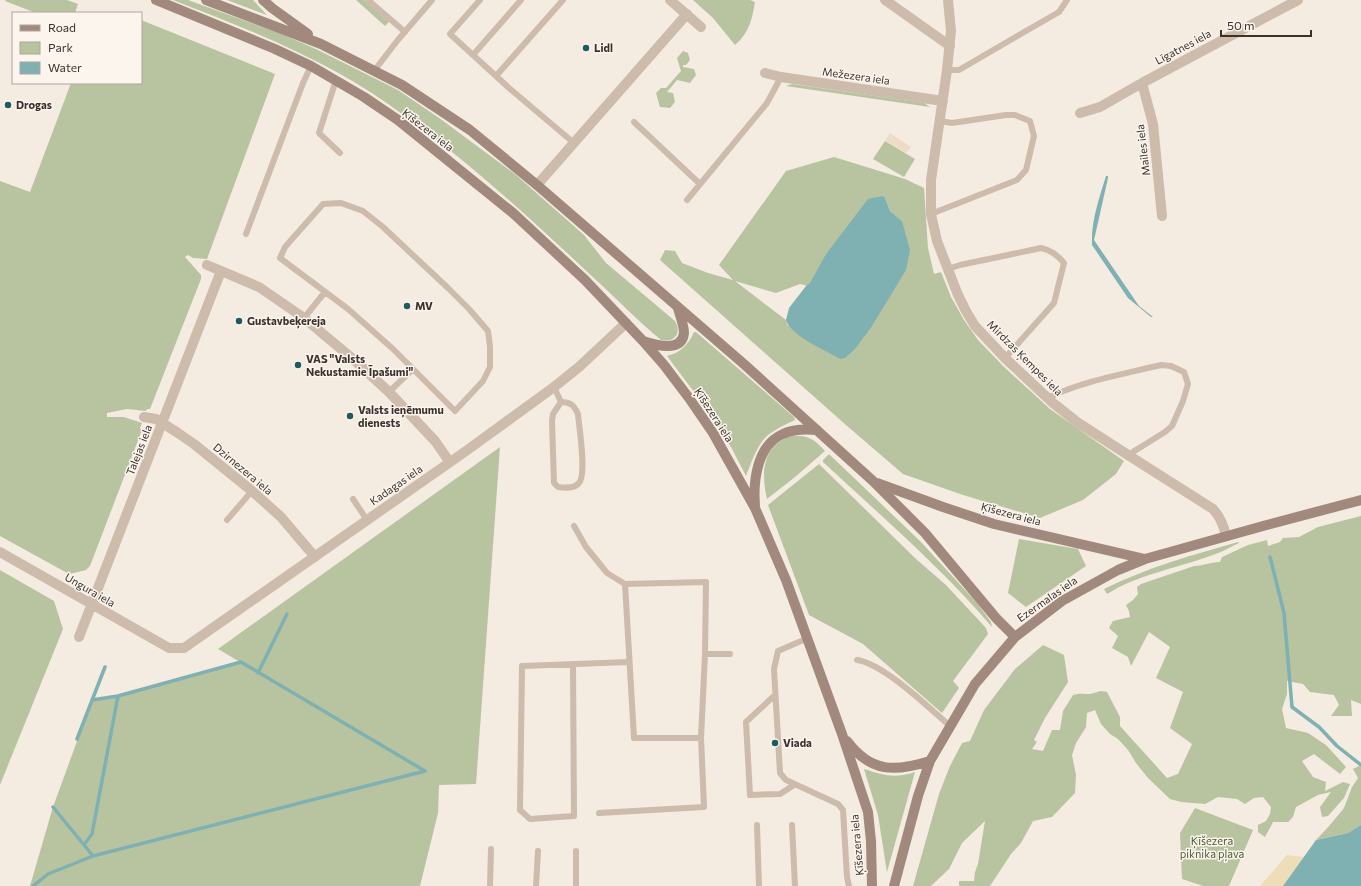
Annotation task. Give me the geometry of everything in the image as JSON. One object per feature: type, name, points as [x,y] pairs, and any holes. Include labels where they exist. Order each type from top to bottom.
[{"type":"street","name":"Ķīšezera iela","points":[[156,0],[275,49],[311,66],[364,97],[398,120],[513,213],[585,280],[643,341],[689,398],[713,433],[755,508],[786,580],[842,734],[868,812],[871,841],[872,886]]},
{"type":"street","name":"Ķīšezera iela","points":[[206,0],[321,44],[402,85],[470,130],[537,185],[745,365],[873,481],[930,539],[996,618],[1015,637]]},
{"type":"street","points":[[263,0],[321,44]]},
{"type":"street","points":[[670,0],[701,26]]},
{"type":"street","points":[[885,0],[950,46]]},
{"type":"street","name":"Mirdzas Ķempes iela","points":[[948,0],[951,31],[950,46],[931,180],[931,214],[938,241],[958,295],[972,321],[1005,358],[1047,398],[1077,422],[1213,509],[1219,515],[1224,525],[1226,536]]},
{"type":"street","name":"Līgatnes iela","points":[[1080,113],[1100,107],[1298,0]]},
{"type":"street","points":[[537,185],[687,14]]},
{"type":"street","name":"Mežezera iela","points":[[765,73],[781,77],[943,101]]},
{"type":"street","name":"Mailes iela","points":[[1142,83],[1153,124],[1162,216]]},
{"type":"street","points":[[207,265],[259,287],[304,318],[353,359],[389,392],[435,441],[449,461]]},
{"type":"street","name":"Talejas iela","points":[[80,637],[221,271]]},
{"type":"street","points":[[643,341],[669,347],[682,340],[684,334],[678,308]]},
{"type":"street","name":"Kadagas iela","points":[[169,648],[184,648],[191,644],[478,442],[579,367],[626,323]]},
{"type":"street","name":"Dzirnezera iela","points":[[144,417],[156,419],[194,444],[252,491],[281,517],[315,557]]},
{"type":"street","name":"Ķīšezera iela","points":[[755,508],[754,490],[757,470],[764,452],[772,441],[782,434],[791,431],[802,429],[817,430]]},
{"type":"street","name":"Ķīšezera iela","points":[[873,481],[994,524],[1145,559]]},
{"type":"street","name":"Ezermalas iela","points":[[894,886],[918,796],[930,760],[976,684],[1015,637],[1062,601],[1090,584],[1145,559],[1361,500]]},
{"type":"street","name":"Ungura iela","points":[[0,552],[169,648]]},
{"type":"street","name":"Ķīšezera iela","points":[[842,734],[854,750],[866,760],[879,766],[892,769],[912,766],[930,760]]},
{"type":"lane","points":[[368,0],[405,32]]},
{"type":"lane","points":[[374,71],[432,0]]},
{"type":"lane","points":[[480,0],[450,34],[574,144]]},
{"type":"lane","points":[[473,55],[521,0]]},
{"type":"lane","points":[[496,76],[563,0]]},
{"type":"lane","points":[[947,70],[959,70],[1059,12],[1067,0]]},
{"type":"lane","points":[[246,234],[304,79],[311,66]]},
{"type":"lane","points":[[687,200],[767,103],[781,77]]},
{"type":"lane","points":[[336,80],[319,133],[340,153]]},
{"type":"lane","points":[[931,214],[1017,180],[1026,170],[1034,136],[1030,121],[1015,115],[1001,115],[952,123],[940,121]]},
{"type":"lane","points":[[634,122],[700,184]]},
{"type":"lane","points":[[341,203],[363,211],[383,227],[448,288],[488,331],[490,367],[484,381],[455,411],[370,329],[325,292],[280,258],[285,247],[323,204],[341,203]]},
{"type":"lane","points":[[948,269],[960,265],[1041,248],[1049,250],[1058,256],[1064,263],[1054,303],[1005,358]]},
{"type":"lane","points":[[304,318],[325,292]]},
{"type":"lane","points":[[1047,398],[1078,386],[1160,364],[1171,366],[1184,372],[1188,384],[1183,401],[1172,426],[1128,455]]},
{"type":"lane","points":[[389,392],[413,369]]},
{"type":"lane","points":[[554,387],[561,402]]},
{"type":"lane","points":[[561,402],[568,402],[575,406],[578,414],[583,472],[580,482],[574,486],[565,488],[558,487],[554,483],[552,421],[553,414],[561,402]]},
{"type":"lane","points":[[227,520],[252,491]]},
{"type":"lane","points":[[353,499],[367,520]]},
{"type":"lane","points":[[574,526],[586,547],[607,573],[625,584],[706,582],[705,654],[701,738],[704,807],[599,812]]},
{"type":"lane","points":[[625,584],[634,738],[701,738]]},
{"type":"lane","points":[[808,638],[778,651],[774,669],[780,773],[786,780],[794,785],[838,804],[843,810],[846,877],[849,886]]},
{"type":"lane","points":[[705,654],[730,654]]},
{"type":"lane","points":[[857,660],[866,661],[892,677],[950,726]]},
{"type":"lane","points":[[573,664],[574,816],[530,819],[520,810],[522,666],[573,664],[630,662]]},
{"type":"lane","points":[[775,695],[746,722],[750,795],[780,794],[794,785]]},
{"type":"lane","points":[[757,825],[759,886]]},
{"type":"lane","points":[[792,825],[796,886]]},
{"type":"lane","points":[[490,886],[491,849]]},
{"type":"lane","points":[[536,886],[538,850]]},
{"type":"lane","points":[[576,852],[576,886]]},
{"type":"green space","points":[[67,0],[78,4],[75,12],[33,12],[5,1]]},
{"type":"green space","points":[[173,0],[188,0],[279,33],[316,49],[398,90],[442,120],[516,175],[584,235],[606,263],[675,321],[678,329],[676,336],[670,340],[661,340],[495,188],[443,145],[388,104],[337,72],[311,59],[229,22]]},
{"type":"green space","points":[[227,0],[253,0],[267,15]]},
{"type":"green space","points":[[356,0],[364,0],[389,22],[385,26]]},
{"type":"green space","points":[[693,0],[750,0],[755,2],[753,15],[744,36],[735,45],[713,18]]},
{"type":"green space","points":[[142,20],[275,74],[207,259],[193,258],[188,255],[185,257],[201,275],[201,279],[150,409],[147,409],[146,411],[127,409],[107,413],[107,417],[124,417],[142,423],[140,428],[142,430],[90,566],[86,570],[69,574],[0,536],[0,181],[30,192],[71,84],[142,84]]},
{"type":"green space","points":[[683,51],[688,53],[690,60],[686,65],[683,65],[683,67],[694,69],[696,75],[690,83],[677,80],[667,92],[673,93],[675,102],[670,108],[660,107],[656,93],[661,88],[666,88],[681,71],[677,58]]},
{"type":"green space","points":[[792,84],[924,103],[930,107],[786,86]]},
{"type":"green space","points":[[885,141],[915,159],[904,177],[873,159]]},
{"type":"green space","points":[[834,157],[905,179],[924,188],[928,248],[934,274],[941,272],[951,297],[964,320],[978,340],[1004,367],[1050,409],[1124,461],[1116,474],[1083,500],[1040,518],[963,495],[903,474],[660,260],[665,250],[675,251],[682,263],[708,273],[733,280],[719,265],[786,171]],"holes":[[[885,198],[890,211],[902,221],[788,326],[786,320],[735,281],[776,293],[800,284],[808,286]]]},
{"type":"green space","points":[[694,332],[696,332],[794,417],[795,420],[774,431],[764,439],[755,454],[746,476],[712,416],[667,356],[676,353],[684,347]]},
{"type":"green space","points":[[791,436],[806,437],[817,443],[825,451],[767,499],[764,470],[769,453],[774,446]]},
{"type":"green space","points":[[500,447],[476,784],[439,785],[438,813],[420,886],[30,886],[53,807],[92,700],[118,696],[240,662],[218,649]]},
{"type":"green space","points":[[829,454],[921,542],[977,603],[991,622],[992,627],[931,562],[823,462]]},
{"type":"green space","points":[[819,464],[916,559],[946,585],[986,628],[988,634],[953,681],[959,688],[942,713],[863,644],[809,615],[768,505]]},
{"type":"green space","points":[[1361,516],[1361,704],[1351,700],[1352,716],[1331,716],[1339,705],[1334,695],[1310,692],[1303,684],[1287,681],[1287,694],[1282,709],[1286,728],[1308,733],[1326,745],[1346,767],[1340,774],[1314,754],[1302,761],[1313,777],[1326,782],[1325,791],[1343,782],[1350,784],[1344,798],[1328,816],[1322,817],[1320,807],[1331,792],[1318,795],[1296,807],[1293,817],[1288,822],[1273,822],[1265,837],[1258,832],[1258,825],[1266,821],[1270,814],[1271,807],[1263,797],[1254,798],[1245,804],[1237,799],[1218,797],[1205,804],[1181,802],[1170,799],[1148,778],[1128,750],[1118,739],[1110,734],[1101,724],[1095,710],[1087,713],[1086,727],[1076,743],[1072,755],[1076,775],[1075,793],[1052,817],[1033,821],[1021,843],[1011,854],[990,886],[959,886],[959,881],[974,881],[985,821],[962,843],[949,869],[931,886],[913,886],[939,794],[950,766],[962,743],[970,741],[984,710],[1015,669],[1043,645],[1064,655],[1068,682],[1045,718],[1034,740],[1037,742],[1032,749],[1043,751],[1052,730],[1060,730],[1063,711],[1073,695],[1104,691],[1107,692],[1120,717],[1120,726],[1167,778],[1178,774],[1192,744],[1170,728],[1183,692],[1156,678],[1170,647],[1149,632],[1131,666],[1128,657],[1112,648],[1118,636],[1109,628],[1113,621],[1130,617],[1126,605],[1138,594],[1137,587],[1141,584],[1194,566],[1220,562],[1222,557],[1248,545],[1267,540],[1268,546],[1280,542],[1283,538],[1299,537],[1318,527]]},
{"type":"green space","points":[[1019,539],[1078,549],[1086,566],[1026,607],[1008,593]]},
{"type":"green space","points":[[1238,542],[1239,543],[1216,554],[1145,576],[1107,594],[1104,589],[1153,568]]},
{"type":"green space","points":[[0,570],[54,601],[63,629],[0,785]]},
{"type":"green space","points":[[1361,765],[1361,825],[1348,833],[1316,840],[1344,808],[1352,787],[1358,778],[1353,769]]},
{"type":"green space","points":[[864,769],[895,776],[915,772],[887,872],[878,815]]},
{"type":"green space","name":"Ķīšezera piknika pļava","points":[[1195,808],[1253,830],[1229,886],[1203,886],[1182,879],[1180,833]]},
{"type":"sand","points":[[1287,855],[1304,857],[1283,886],[1260,886]]},
{"type":"shaded area","points":[[890,133],[911,147],[906,153],[885,141]]},
{"type":"water","points":[[1106,176],[1108,176],[1108,178],[1094,240],[1139,306],[1153,317],[1151,317],[1128,298],[1092,245],[1094,219]]},
{"type":"water","points":[[883,196],[890,211],[902,221],[910,250],[906,270],[872,326],[855,349],[845,358],[840,359],[809,342],[789,326],[786,320],[789,308],[810,283],[826,254],[868,199]]},
{"type":"water","points":[[1361,825],[1361,886],[1283,886],[1316,840],[1348,833]]},
{"type":"waterway","points":[[1270,557],[1284,613],[1292,707],[1319,727],[1337,746],[1361,765]]},
{"type":"waterway","points":[[258,673],[287,614]]},
{"type":"waterway","points":[[92,700],[118,696],[241,662],[425,771]]},
{"type":"waterway","points":[[77,739],[105,667]]},
{"type":"waterway","points":[[84,845],[92,834],[118,696]]},
{"type":"waterway","points":[[33,886],[48,874],[93,856],[425,771]]},
{"type":"waterway","points":[[53,807],[93,856]]},
{"type":"place","name":"Lidl","points":[[586,48]]},
{"type":"place","name":"Drogas","points":[[8,105]]},
{"type":"place","name":"MV","points":[[407,306]]},
{"type":"place","name":"Gustavbeķereja","points":[[239,321]]},
{"type":"place","name":"VAS \"Valsts Nekustamie Īpašumi\"","points":[[298,365]]},
{"type":"place","name":"Valsts ieņēmumu dienests","points":[[350,416]]},
{"type":"place","name":"Viada","points":[[775,743]]}]
